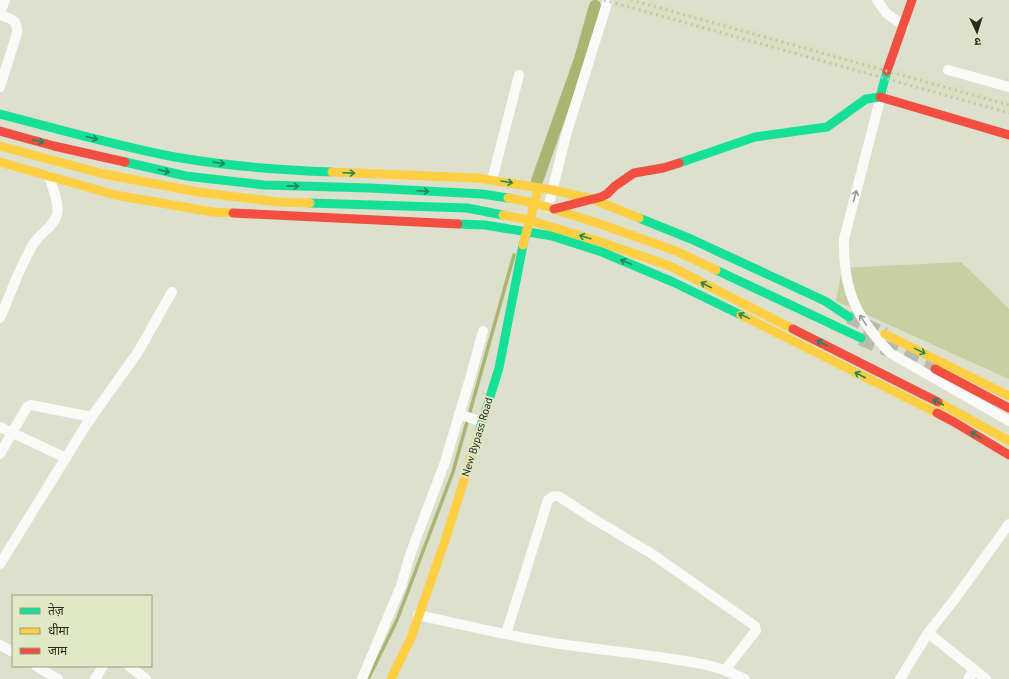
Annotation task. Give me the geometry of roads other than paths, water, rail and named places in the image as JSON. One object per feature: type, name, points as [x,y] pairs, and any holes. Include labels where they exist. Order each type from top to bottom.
[{"type":"main road","points":[[880,97],[887,71],[912,0]]},
{"type":"main road","points":[[551,209],[601,197],[634,174],[663,168],[721,147],[755,137],[827,128],[866,99],[880,97],[1009,134]]},
{"type":"main road","points":[[0,114],[119,146],[183,158],[276,170],[477,178],[553,190],[592,200],[692,239],[825,301],[849,317]]},
{"type":"main road","points":[[0,131],[54,146],[186,176],[264,186],[370,188],[482,194],[535,203],[676,251],[861,338]]},
{"type":"main road","points":[[0,146],[104,174],[198,192],[278,202],[467,208],[529,220],[601,242],[670,266],[936,401],[1009,442]]},
{"type":"main road","points":[[0,162],[115,195],[213,212],[418,223],[485,225],[552,236],[602,252],[673,282],[954,422],[1009,455]]},
{"type":"main road","name":"New Bypass Road","points":[[391,679],[411,638],[445,541],[499,368],[526,231],[539,188]]},
{"type":"main road","points":[[885,334],[1009,396]]},
{"type":"main road","points":[[935,369],[1009,408]]},
{"type":"street","points":[[0,87],[17,33],[16,22],[0,14],[4,0]]},
{"type":"street","points":[[551,209],[553,190],[566,135],[608,0]]},
{"type":"street","points":[[877,0],[886,13],[904,26]]},
{"type":"street","points":[[908,0],[891,56],[844,239],[844,262],[848,286],[859,313],[872,332],[890,353],[1009,421]]},
{"type":"street","points":[[948,70],[1009,87]]},
{"type":"street","points":[[492,180],[519,75]]},
{"type":"street","points":[[0,318],[29,251],[39,237],[52,224],[57,215],[56,201],[49,176]]},
{"type":"street","points":[[0,564],[33,509],[92,417],[138,352],[172,292]]},
{"type":"street","points":[[362,679],[401,586],[410,555],[460,414],[483,331]]},
{"type":"street","points":[[0,454],[26,407],[31,405],[92,417]]},
{"type":"street","points":[[460,414],[482,422]]},
{"type":"street","points":[[0,427],[66,458]]},
{"type":"street","points":[[506,634],[548,500],[551,497],[560,496],[592,518],[652,554],[755,626],[756,630],[754,633],[725,670]]},
{"type":"street","points":[[900,679],[928,633],[1009,524]]},
{"type":"street","points":[[418,616],[567,645],[629,652],[714,666],[744,679]]},
{"type":"street","points":[[928,633],[986,679]]},
{"type":"street","points":[[0,645],[12,651]]},
{"type":"street","points":[[38,667],[58,679]]},
{"type":"street","points":[[95,679],[102,667]]},
{"type":"street","points":[[130,667],[146,679]]},
{"type":"street","points":[[968,679],[974,670]]},
{"type":"waterway","points":[[537,181],[580,59],[595,6]]},
{"type":"waterway","points":[[368,679],[397,620],[453,472],[514,255]]},
{"type":"tunnel","points":[[849,317],[885,334]]},
{"type":"tunnel","points":[[861,338],[935,369]]},
{"type":"railway","points":[[604,0],[1009,113]]},
{"type":"railway","points":[[631,0],[1009,105]]}]
